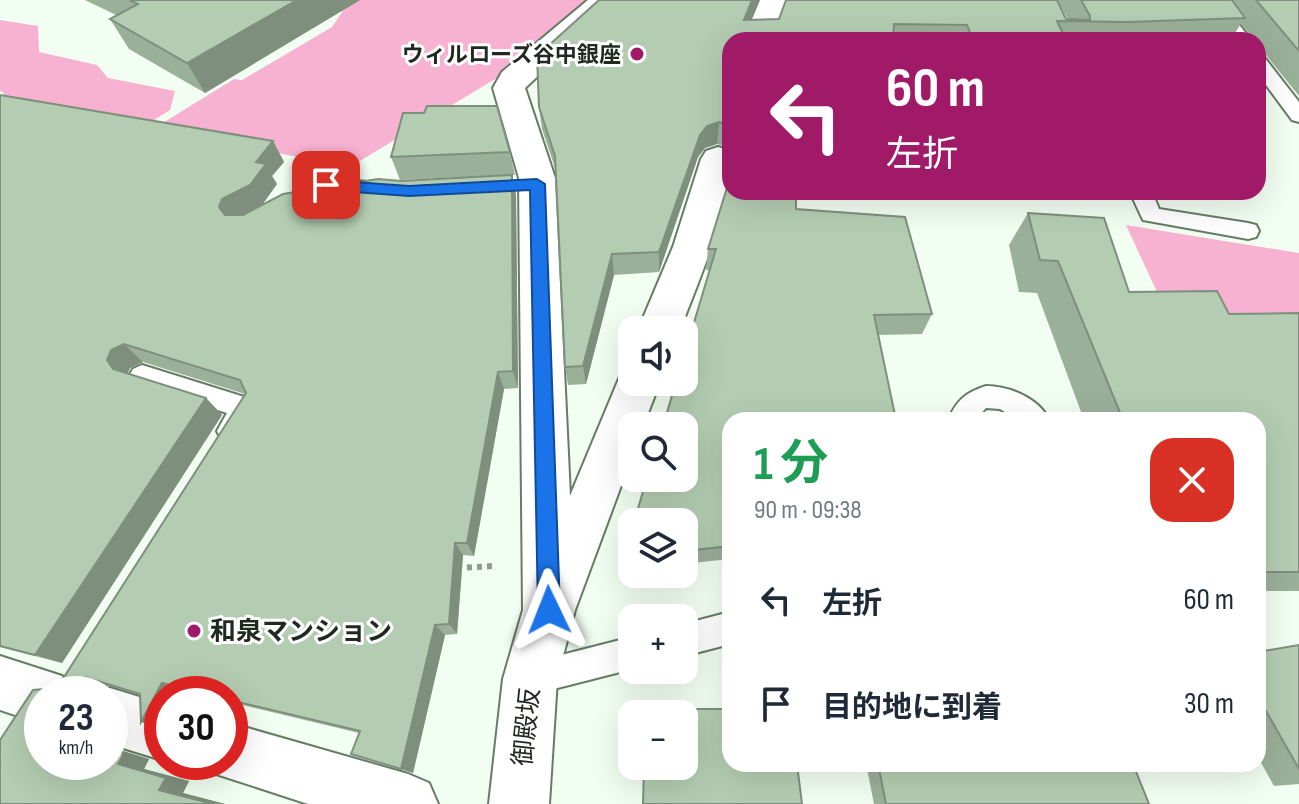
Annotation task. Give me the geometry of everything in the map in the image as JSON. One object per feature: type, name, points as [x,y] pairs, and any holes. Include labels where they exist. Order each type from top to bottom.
[{"type":"street","points":[[549,610],[523,185],[509,88],[513,79],[605,0]]},
{"type":"street","points":[[761,32],[774,0]]},
{"type":"street","points":[[665,316],[692,247],[718,159]]},
{"type":"street","name":"御殿坂","points":[[519,804],[530,679],[549,610],[633,396]]},
{"type":"street","points":[[0,683],[24,688]]},
{"type":"street","points":[[248,757],[408,804]]},
{"type":"lane","points":[[1211,0],[1236,32]]},
{"type":"lane","points":[[1266,72],[1299,116]]},
{"type":"lane","points":[[272,212],[326,185],[395,190]]},
{"type":"lane","points":[[1144,200],[1151,215],[1248,231]]},
{"type":"lane","points":[[142,376],[245,408],[212,460]]},
{"type":"lane","points":[[964,412],[983,398],[1002,396],[1025,412]]},
{"type":"lane","points":[[698,636],[722,630]]},
{"type":"lane","points":[[530,679],[618,657]]},
{"type":"path","points":[[449,569],[495,566]]},
{"type":"shaded area","points":[[350,0],[589,0],[500,76],[350,167],[153,129],[234,79],[242,80],[332,27]]},
{"type":"shaded area","points":[[0,20],[38,26],[39,52],[97,65],[108,78],[175,91],[170,110],[148,124],[8,107],[0,91]]},
{"type":"shaded area","points":[[1126,225],[1299,253],[1299,340],[1162,303]]},
{"type":"building","points":[[130,0],[297,0],[187,63],[110,19],[138,4]]},
{"type":"building","points":[[599,0],[752,0],[744,20],[779,19],[786,0],[1057,0],[1066,19],[1090,20],[1081,0],[1232,0],[1245,18],[1057,21],[1062,32],[970,32],[967,25],[894,24],[894,32],[722,32],[722,123],[707,126],[700,135],[659,252],[612,254],[583,366],[565,367],[555,156],[539,107],[537,56]]},
{"type":"building","points":[[1256,0],[1299,0],[1299,51]]},
{"type":"building","points":[[0,95],[273,141],[256,162],[266,164],[250,185],[222,199],[219,207],[225,215],[243,215],[283,194],[378,179],[402,181],[512,175],[513,371],[498,372],[467,543],[455,543],[449,624],[435,625],[401,769],[351,754],[360,731],[248,704],[248,676],[144,676],[144,716],[141,722],[140,694],[128,690],[128,676],[65,676],[246,393],[240,380],[124,344],[111,350],[107,360],[113,369],[206,398],[35,655],[0,646]]},
{"type":"building","points":[[427,106],[497,106],[510,152],[391,157],[403,113],[424,113]]},
{"type":"building","points":[[723,200],[796,200],[796,209],[905,217],[932,314],[874,315],[894,412],[722,412],[722,547],[698,550],[698,508],[638,508],[643,492],[698,492],[698,412],[667,412],[672,396],[698,396],[696,316],[716,249],[708,249]]},
{"type":"building","points":[[1028,213],[1104,218],[1129,292],[1217,291],[1229,314],[1299,313],[1299,572],[1266,572],[1266,412],[1120,412],[1058,261],[1040,260]]},
{"type":"building","points":[[1299,645],[1299,769],[1266,711],[1266,651]]},
{"type":"building","points":[[24,704],[24,780],[128,780],[128,767],[144,772],[144,780],[165,780],[159,790],[213,804],[0,804],[0,740]]},
{"type":"building","points":[[698,709],[722,709],[722,772],[798,772],[802,804],[643,804],[644,780],[698,780]]},
{"type":"building","points":[[880,772],[1136,772],[1149,804],[886,804]]},
{"type":"place","name":"ウィルローズ谷中銀座","points":[[637,54]]},
{"type":"place","name":"和泉マンション","points":[[194,631]]},
{"type":"route","points":[[326,185],[409,191],[537,184],[549,610]]}]
